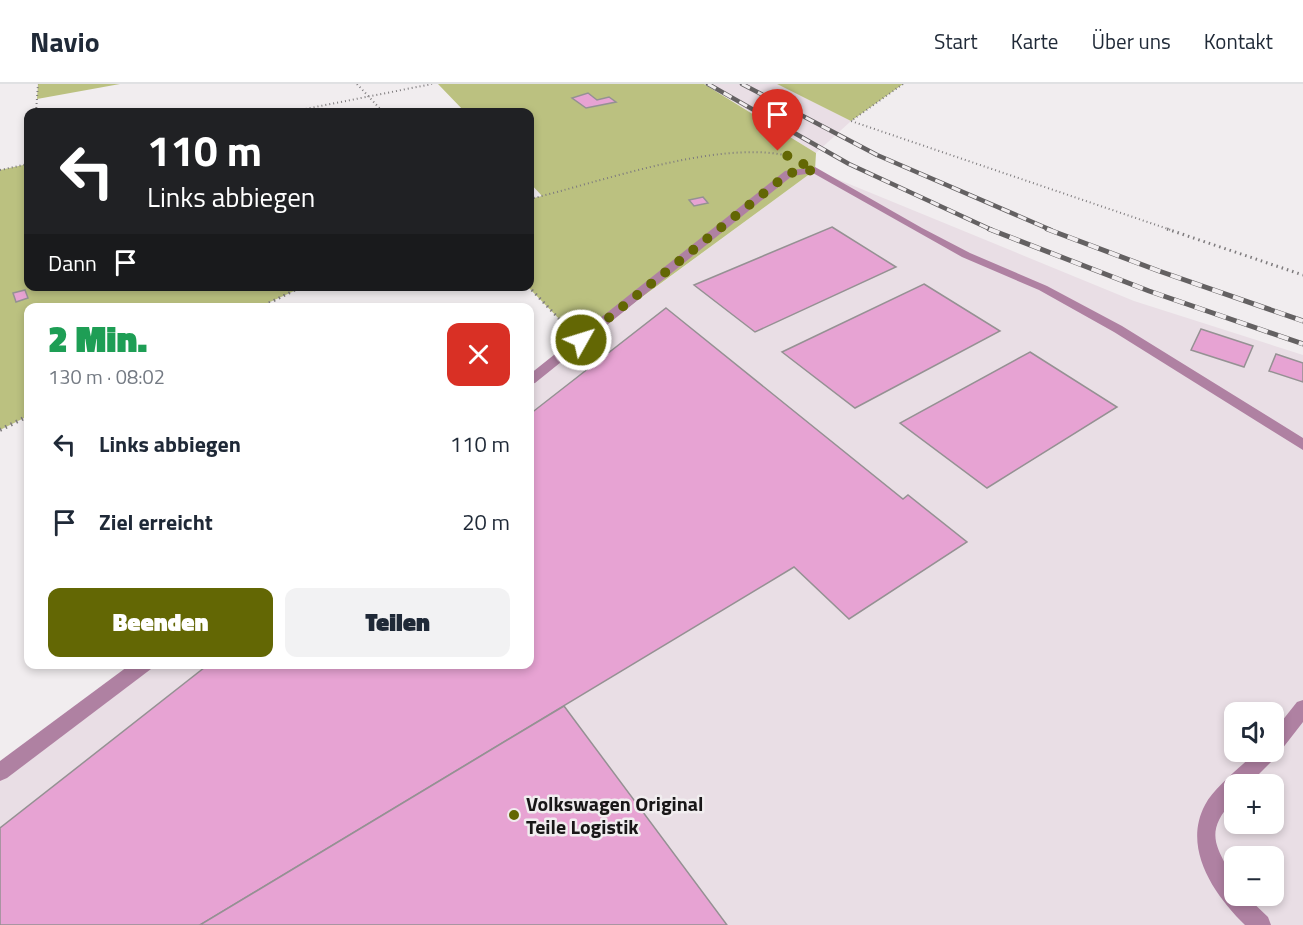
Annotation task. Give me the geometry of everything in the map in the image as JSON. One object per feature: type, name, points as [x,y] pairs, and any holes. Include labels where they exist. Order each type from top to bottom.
[{"type":"street","points":[[534,377],[789,173],[815,170],[918,230],[1042,288],[1108,324],[1303,445]]},
{"type":"street","points":[[0,772],[139,669]]},
{"type":"street","points":[[1284,732],[1303,708]]},
{"type":"street","points":[[1247,774],[1259,762]]},
{"type":"street","points":[[1224,799],[1212,812],[1206,840],[1215,867],[1252,918]]},
{"type":"path","points":[[36,108],[38,84]]},
{"type":"path","points":[[357,84],[380,108]]},
{"type":"path","points":[[310,108],[432,84]]},
{"type":"path","points":[[903,84],[851,121],[1303,275]]},
{"type":"path","points":[[534,198],[627,174],[735,152],[778,151],[815,170]]},
{"type":"path","points":[[0,170],[24,165]]},
{"type":"path","points":[[269,303],[293,291]]},
{"type":"path","points":[[533,291],[567,327],[563,355]]},
{"type":"path","points":[[0,430],[24,418]]},
{"type":"shaded area","points":[[705,84],[777,84],[851,121],[816,153]]},
{"type":"shaded area","points":[[815,170],[1134,301],[1303,355],[1303,925],[0,925],[0,772],[140,669],[534,669],[534,377]]},
{"type":"green space","points":[[38,84],[120,84],[37,99]]},
{"type":"green space","points":[[438,84],[704,84],[816,153],[815,170],[563,355],[567,327],[532,291],[534,291],[534,198],[542,196],[534,187],[534,108],[461,108]]},
{"type":"green space","points":[[777,84],[903,84],[851,121]]},
{"type":"green space","points":[[24,165],[24,291],[294,291],[268,303],[24,303],[24,418],[0,430],[0,170]]},
{"type":"building","points":[[588,93],[597,100],[609,97],[616,102],[586,108],[572,98]]},
{"type":"building","points":[[703,197],[708,203],[694,206],[689,200]]},
{"type":"building","points":[[832,227],[896,267],[755,332],[694,285]]},
{"type":"building","points":[[924,284],[1000,331],[855,408],[782,352]]},
{"type":"building","points":[[24,290],[28,298],[16,302],[13,293]]},
{"type":"building","points":[[666,308],[903,499],[908,495],[967,542],[849,619],[794,567],[200,925],[0,925],[0,828],[203,669],[534,669],[534,411]]},
{"type":"building","points":[[1201,329],[1253,346],[1244,367],[1191,350]]},
{"type":"building","points":[[1030,352],[1117,407],[987,488],[900,423]]},
{"type":"building","points":[[1276,354],[1303,363],[1303,382],[1269,371]]},
{"type":"building","name":"Volkswagen Original Teile Logistik","points":[[564,706],[727,925],[200,925]]},
{"type":"railway","points":[[708,84],[849,164],[992,230]]},
{"type":"railway","points":[[742,84],[877,155],[1051,230]]},
{"type":"railway","points":[[989,229],[1149,291],[1303,344]]},
{"type":"railway","points":[[1047,229],[1303,321]]},
{"type":"place","name":"Volkswagen Original Teile Logistik","points":[[514,815]]},
{"type":"route","points":[[581,340],[789,173],[815,170],[778,151]]}]
